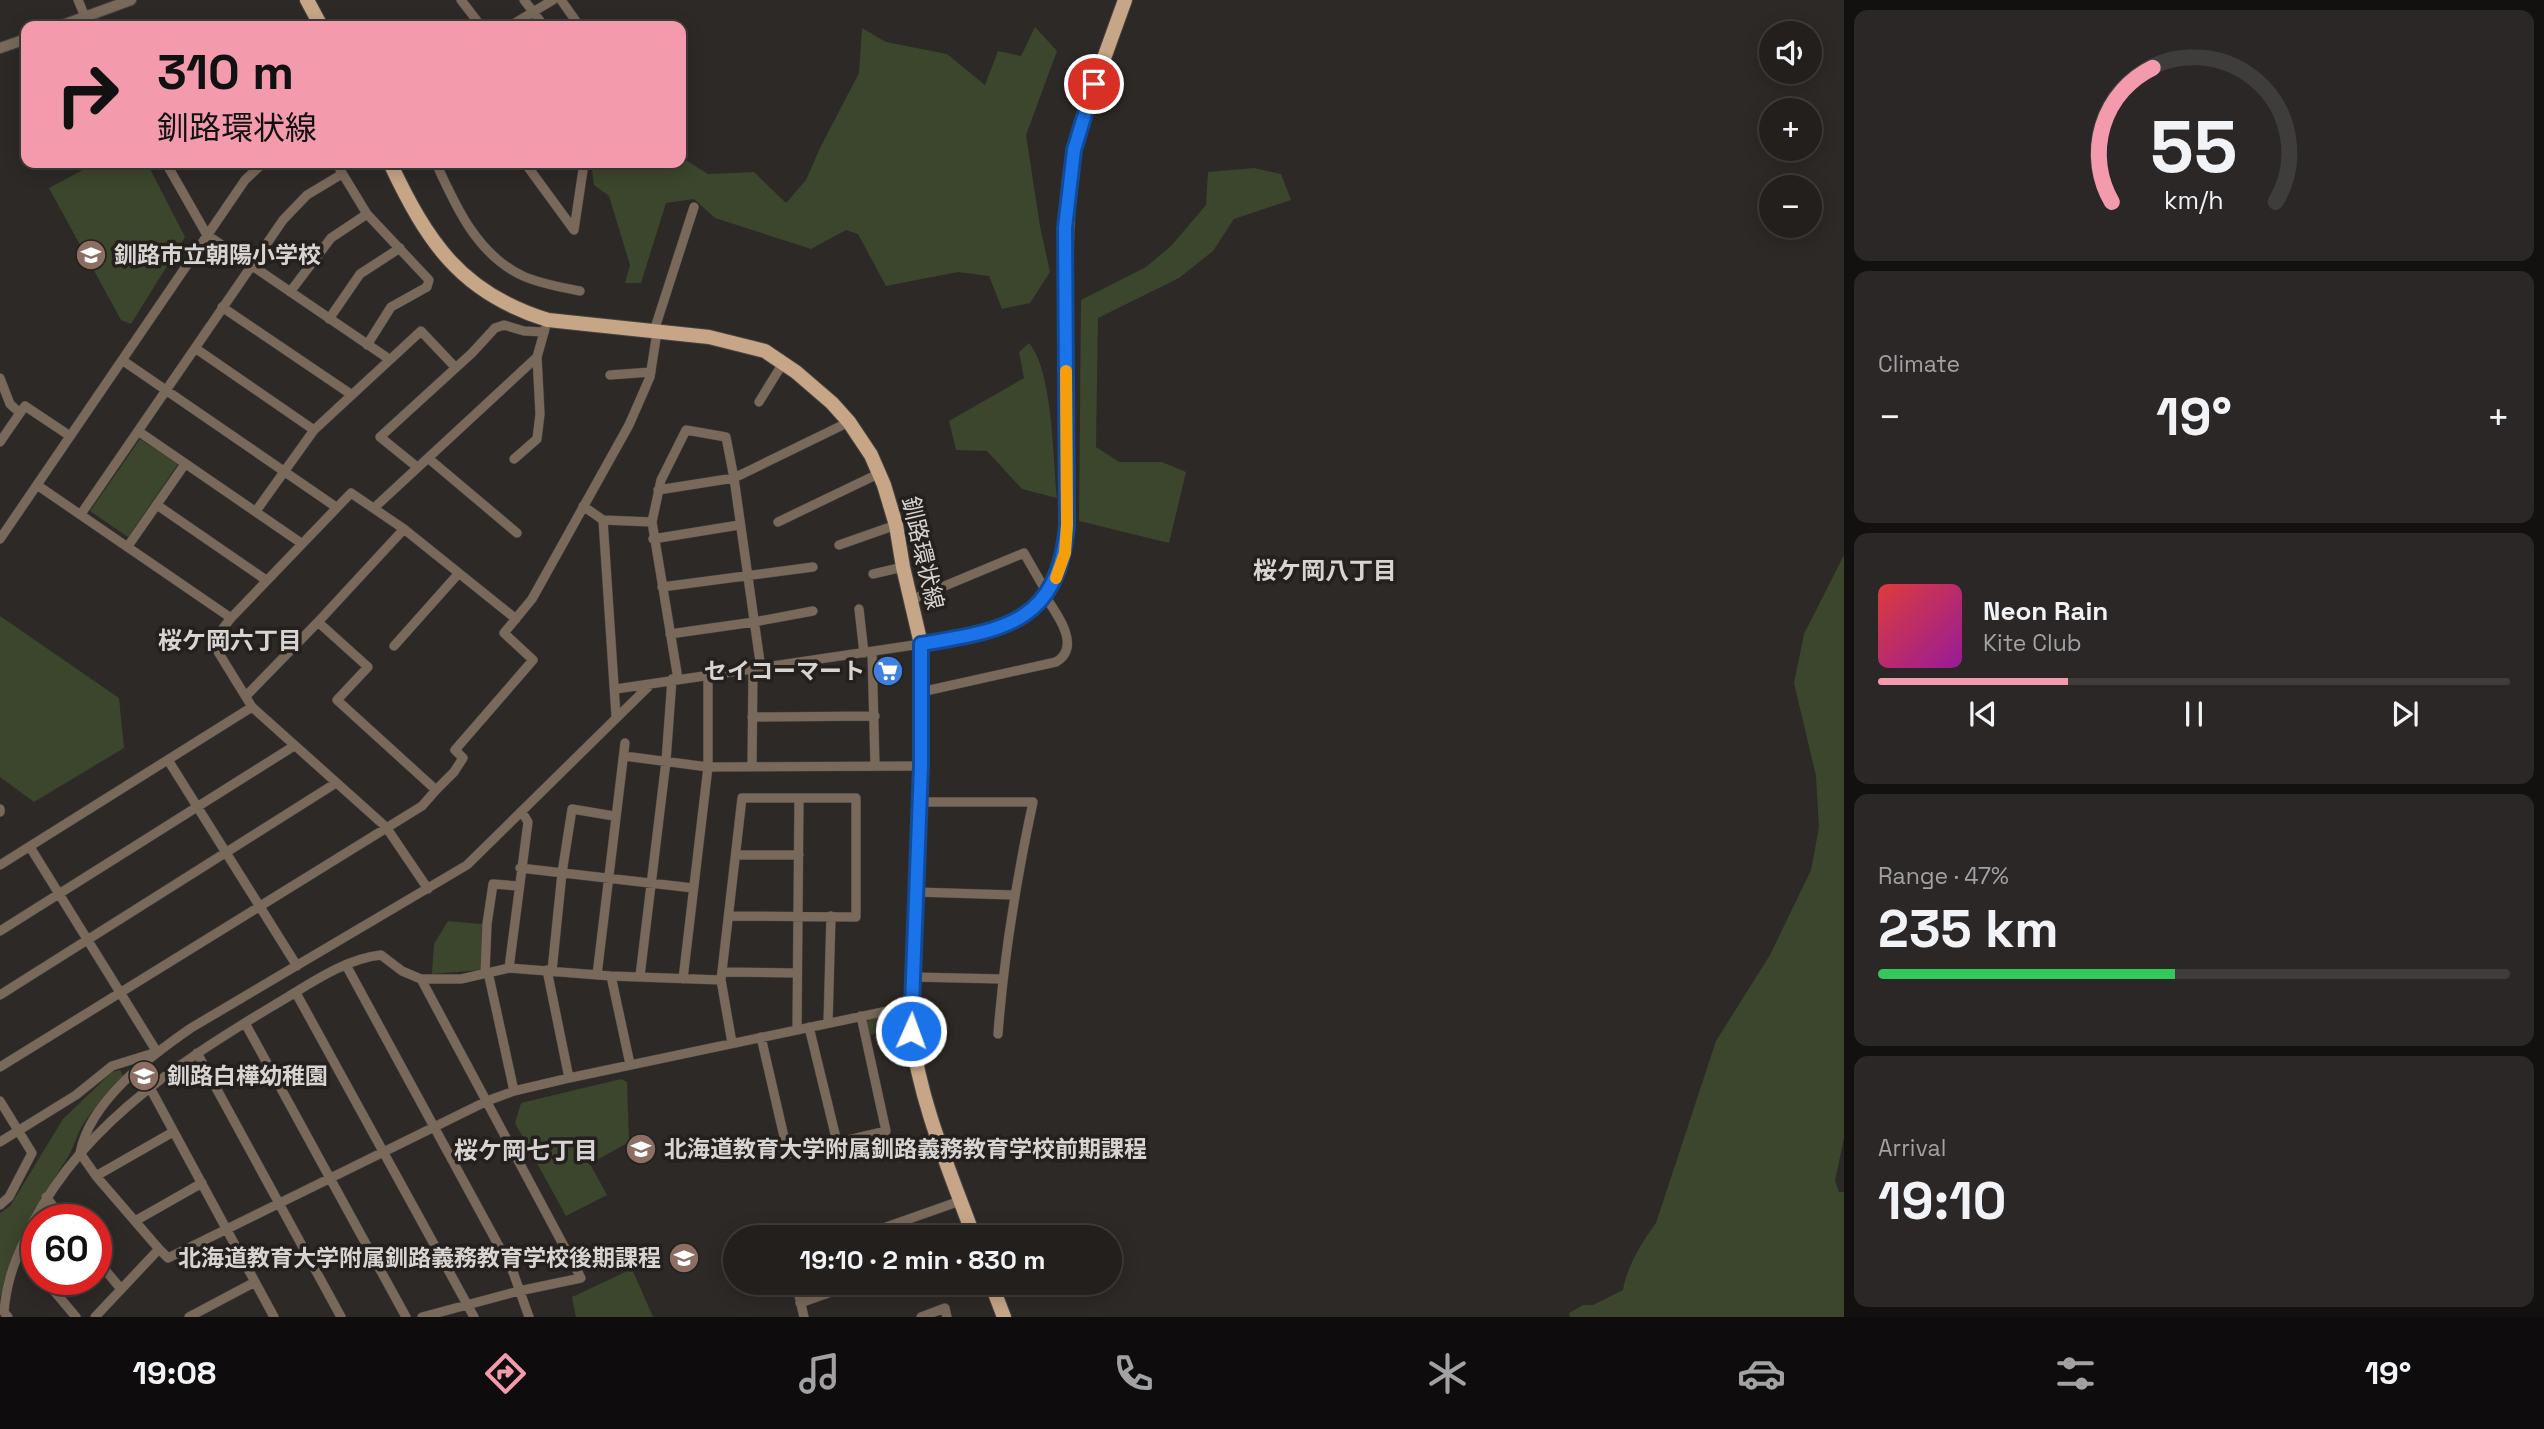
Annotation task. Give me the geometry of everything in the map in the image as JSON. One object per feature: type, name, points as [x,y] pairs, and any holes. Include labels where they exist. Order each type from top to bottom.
[{"type":"main road","points":[[307,0],[318,21]]},
{"type":"main road","name":"釧路環状線","points":[[392,168],[411,206],[443,255],[460,272],[494,297],[530,314],[546,326],[709,337],[765,351],[783,363],[832,403],[849,422],[870,455],[896,525],[921,644],[999,628],[1024,615],[1046,595],[1065,553],[1065,264],[1069,184],[1074,150],[1086,108],[1125,0]]},
{"type":"main road","points":[[921,644],[921,766],[911,1031],[915,1067],[931,1123],[969,1225]]},
{"type":"main road","points":[[996,1295],[1004,1317]]},
{"type":"street","points":[[78,0],[87,21]]},
{"type":"street","points":[[89,21],[131,0]]},
{"type":"street","points":[[461,0],[477,21]]},
{"type":"street","points":[[524,0],[540,21]]},
{"type":"street","points":[[518,21],[552,0]]},
{"type":"street","points":[[561,0],[576,21]]},
{"type":"street","points":[[0,48],[21,40]]},
{"type":"street","points":[[169,168],[207,235],[388,359]]},
{"type":"street","points":[[0,538],[245,180],[258,168]]},
{"type":"street","points":[[339,168],[367,215],[429,280],[427,288],[391,307],[367,345]]},
{"type":"street","points":[[438,168],[458,211],[489,252],[520,275],[580,291]]},
{"type":"street","points":[[529,168],[574,230],[583,168]]},
{"type":"street","points":[[81,514],[222,307],[291,212],[307,195],[342,174]]},
{"type":"street","points":[[0,1067],[422,806],[454,772],[463,758],[454,750],[533,660],[504,633],[532,599],[624,435],[652,372],[655,332],[694,207]]},
{"type":"street","points":[[290,292],[331,238],[367,215]]},
{"type":"street","points":[[329,319],[360,274],[400,248]]},
{"type":"street","points":[[222,307],[352,395]]},
{"type":"street","points":[[417,467],[380,437],[495,328],[504,325],[524,331],[546,326],[537,357],[540,414],[537,439],[514,459]]},
{"type":"street","points":[[256,511],[314,430],[421,331],[455,367]]},
{"type":"street","points":[[195,348],[314,430]]},
{"type":"street","points":[[374,508],[537,357]]},
{"type":"street","points":[[122,360],[336,506]]},
{"type":"street","points":[[759,402],[783,363]]},
{"type":"street","points":[[610,375],[652,372]]},
{"type":"street","points":[[0,378],[10,404],[20,413]]},
{"type":"street","points":[[0,442],[24,406],[70,436]]},
{"type":"street","points":[[658,490],[734,478],[849,422]]},
{"type":"street","points":[[640,976],[675,679],[652,522],[661,480],[686,430],[726,437],[754,622],[757,670],[752,717],[752,766]]},
{"type":"street","points":[[138,432],[301,543]]},
{"type":"street","points":[[428,458],[517,533]]},
{"type":"street","points":[[128,546],[185,464]]},
{"type":"street","points":[[778,522],[878,474]]},
{"type":"street","points":[[37,485],[231,618]]},
{"type":"street","points":[[428,889],[386,827],[252,707],[212,642],[266,580],[351,493],[404,529],[516,619]]},
{"type":"street","points":[[157,505],[266,580]]},
{"type":"street","points":[[583,506],[603,520],[652,522]]},
{"type":"street","points":[[603,520],[616,716]]},
{"type":"street","points":[[653,539],[739,525]]},
{"type":"street","points":[[839,545],[896,525]]},
{"type":"street","points":[[246,696],[404,529]]},
{"type":"street","points":[[911,600],[1024,553],[1059,617],[1067,638],[1068,651],[1056,662],[921,692]]},
{"type":"street","points":[[662,587],[813,567]]},
{"type":"street","points":[[873,574],[903,567]]},
{"type":"street","points":[[394,646],[459,573]]},
{"type":"street","points":[[859,609],[868,652],[875,716],[875,765]]},
{"type":"street","points":[[670,634],[813,611]]},
{"type":"street","points":[[318,622],[368,667],[337,700],[436,790]]},
{"type":"street","points":[[616,689],[921,644]]},
{"type":"street","points":[[683,979],[708,766],[708,676]]},
{"type":"street","points":[[651,684],[467,865],[191,1028],[157,1052],[124,1083],[97,1114],[84,1134],[80,1153],[96,1175],[168,1258],[487,1101],[514,1091],[630,1064],[911,1006]]},
{"type":"street","points":[[0,865],[252,707]]},
{"type":"street","points":[[752,717],[875,716]]},
{"type":"street","points":[[597,975],[614,816],[625,743]]},
{"type":"street","points":[[0,931],[294,746]]},
{"type":"street","points":[[624,756],[708,766],[921,766]]},
{"type":"street","points":[[168,760],[297,966]]},
{"type":"street","points":[[0,995],[336,783]]},
{"type":"street","points":[[730,916],[856,917],[856,798],[742,798],[722,976],[732,1043]]},
{"type":"street","points":[[797,1030],[799,798]]},
{"type":"street","points":[[920,802],[1033,802],[1013,895],[998,1034]]},
{"type":"street","points":[[569,1078],[550,971],[572,809],[614,816]]},
{"type":"street","points":[[509,968],[528,822],[522,811]]},
{"type":"street","points":[[30,847],[157,1052]]},
{"type":"street","points":[[736,855],[799,855]]},
{"type":"street","points":[[520,868],[693,888]]},
{"type":"street","points":[[514,1091],[487,973],[487,925],[493,884],[518,886]]},
{"type":"street","points":[[916,892],[1013,895]]},
{"type":"street","points":[[828,1023],[831,916]]},
{"type":"street","points":[[8,1317],[4,1312],[6,1289],[13,1265],[46,1197],[80,1153],[127,1104],[197,1053],[296,992],[346,965],[381,955],[402,971],[421,979],[443,981],[509,968],[683,979],[797,973]]},
{"type":"street","points":[[346,965],[513,1272],[529,1317]]},
{"type":"street","points":[[611,976],[630,1064]]},
{"type":"street","points":[[913,977],[1002,979]]},
{"type":"street","points":[[421,979],[581,1278],[519,1291],[422,1317]]},
{"type":"street","points":[[296,992],[474,1317]]},
{"type":"street","points":[[761,1037],[788,1154],[886,1131],[861,1016]]},
{"type":"street","points":[[245,1023],[406,1317]]},
{"type":"street","points":[[810,1027],[837,1142]]},
{"type":"street","points":[[0,1142],[76,1095],[112,1066],[157,1052]]},
{"type":"street","points":[[197,1053],[341,1317]]},
{"type":"street","points":[[149,1086],[274,1317]]},
{"type":"street","points":[[0,1101],[32,1153],[9,1197],[0,1205]]},
{"type":"street","points":[[96,1175],[173,1132]]},
{"type":"street","points":[[135,1221],[202,1183]]},
{"type":"street","points":[[46,1197],[51,1204]]},
{"type":"street","points":[[892,1225],[960,1201]]},
{"type":"street","points":[[95,1317],[159,1249]]},
{"type":"street","points":[[112,1278],[121,1289]]},
{"type":"street","points":[[189,1317],[255,1282]]},
{"type":"street","points":[[57,1295],[76,1317]]},
{"type":"street","points":[[798,1295],[804,1317]]},
{"type":"street","points":[[800,1303],[823,1295]]},
{"type":"street","points":[[921,1317],[945,1308],[947,1317]]},
{"type":"green space","points":[[1035,27],[1057,51],[1026,135],[1050,272],[1030,303],[1002,309],[989,276],[958,272],[886,286],[858,234],[846,230],[811,249],[715,218],[694,199],[666,203],[641,283],[625,283],[630,265],[609,196],[594,185],[592,168],[686,168],[686,160],[708,174],[754,172],[786,203],[806,180],[859,73],[862,28],[886,42],[947,54],[985,85],[998,51],[1021,56]]},
{"type":"green space","points":[[87,168],[150,168],[185,237],[131,324],[121,320],[49,188]]},
{"type":"green space","points":[[1254,168],[1281,174],[1291,200],[1234,219],[1213,251],[1179,278],[1098,318],[1096,447],[1119,462],[1162,462],[1186,472],[1169,543],[1079,521],[1081,300],[1146,267],[1171,246],[1206,205],[1208,172]]},
{"type":"green space","points":[[1029,343],[1037,356],[1047,394],[1057,498],[1022,489],[987,451],[956,450],[949,421],[1024,378],[1019,352]]},
{"type":"green space","points":[[140,439],[178,464],[128,537],[90,511]]},
{"type":"green space","points":[[1844,555],[1844,1138],[1835,1181],[1839,1192],[1844,1192],[1844,1317],[1570,1317],[1569,1313],[1583,1305],[1593,1305],[1623,1290],[1636,1255],[1656,1223],[1716,1041],[1770,955],[1811,870],[1819,827],[1816,776],[1794,683],[1804,634]]},
{"type":"green space","points":[[0,616],[119,698],[124,748],[34,802],[0,777]]},
{"type":"green space","points":[[448,921],[482,924],[481,970],[432,974],[434,944]]},
{"type":"green space","points":[[897,1014],[901,1029],[869,1035],[866,1024],[870,1018]]},
{"type":"green space","points":[[120,1070],[123,1076],[82,1126],[68,1156],[39,1204],[21,1204],[21,1236],[10,1262],[0,1300],[0,1213],[10,1206],[63,1119],[112,1072]]},
{"type":"green space","points":[[621,1079],[627,1082],[629,1142],[590,1164],[607,1195],[566,1216],[515,1123],[521,1103]]},
{"type":"green space","points":[[632,1269],[653,1317],[576,1317],[572,1297]]},
{"type":"slow traffic","points":[[1056,578],[1065,553],[1067,525],[1066,371]]},
{"type":"place","name":"釧路市立朝陽小学校","points":[[91,255]]},
{"type":"place","name":"セイコーマート","points":[[888,671]]},
{"type":"place","name":"釧路白樺幼稚園","points":[[144,1076]]},
{"type":"place","name":"北海道教育大学附属釧路義務教育学校前期課程","points":[[641,1149]]},
{"type":"place","name":"北海道教育大学附属釧路義務教育学校後期課程","points":[[684,1258]]},
{"type":"district","name":"桜ケ岡八丁目","points":[[1325,571]]},
{"type":"district","name":"桜ケ岡六丁目","points":[[230,641]]},
{"type":"district","name":"桜ケ岡七丁目","points":[[526,1151]]},
{"type":"route","points":[[911,1031],[921,766],[921,644],[999,628],[1017,620],[1047,594],[1065,553],[1065,228],[1074,150],[1094,84]]}]
